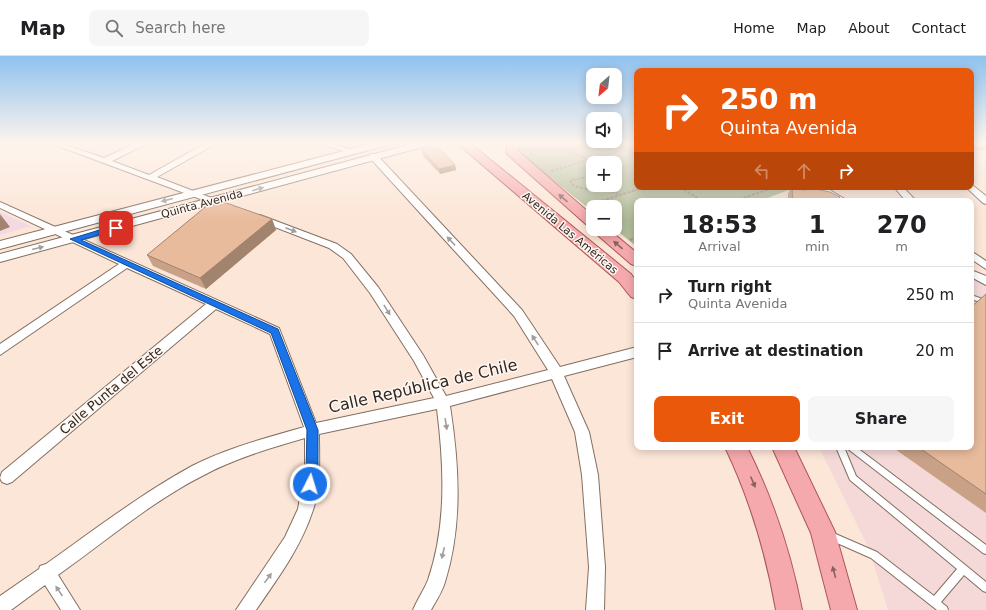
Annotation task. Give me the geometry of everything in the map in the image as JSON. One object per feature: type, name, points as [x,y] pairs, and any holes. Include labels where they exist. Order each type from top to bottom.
[{"type":"main road","points":[[485,170],[570,244],[625,278]]},
{"type":"main road","name":"Avenida Las Américas","points":[[496,170],[625,278],[634,289]]},
{"type":"main road","name":"Avenida Las Américas","points":[[531,170],[586,218]]},
{"type":"main road","name":"Avenida Las Américas","points":[[608,236],[634,258]]},
{"type":"main road","points":[[738,450],[754,483],[783,572],[789,610]]},
{"type":"main road","points":[[784,450],[823,532],[844,610]]},
{"type":"street","points":[[128,170],[333,246],[347,256],[374,290],[419,358],[442,402],[450,454],[450,511],[444,546],[436,582],[422,610]]},
{"type":"street","points":[[150,178],[164,170]]},
{"type":"street","name":"Quinta Avenida","points":[[0,245],[282,170]]},
{"type":"street","name":"Quinta Avenida","points":[[0,258],[215,201],[324,170]]},
{"type":"street","points":[[386,170],[518,313],[556,372],[582,432],[590,475],[597,567],[595,610]]},
{"type":"street","points":[[823,190],[837,198]]},
{"type":"street","points":[[901,190],[909,198]]},
{"type":"street","points":[[974,190],[986,201]]},
{"type":"street","points":[[0,205],[274,331],[312,430],[312,471],[306,509],[291,542],[273,571],[245,610]]},
{"type":"street","points":[[974,257],[985,266]]},
{"type":"street","points":[[0,350],[127,263]]},
{"type":"street","points":[[974,268],[985,266]]},
{"type":"street","points":[[974,275],[986,281]]},
{"type":"street","name":"Calle Punta del Este","points":[[7,477],[214,304]]},
{"type":"street","name":"Calle República de Chile","points":[[0,607],[46,572],[154,496],[199,470],[245,450],[312,430],[442,402],[634,353]]},
{"type":"street","points":[[46,572],[72,610]]},
{"type":"lane","points":[[974,298],[986,302]]},
{"type":"lane","points":[[841,450],[854,478],[986,588]]},
{"type":"lane","points":[[855,450],[986,550]]},
{"type":"lane","points":[[823,532],[874,554],[944,610]]},
{"type":"lane","points":[[935,602],[963,569]]},
{"type":"path","points":[[547,172],[554,170]]},
{"type":"path","points":[[586,177],[575,178],[571,180],[571,184],[586,191]]},
{"type":"path","points":[[605,200],[636,190]]},
{"type":"path","points":[[685,190],[697,198]]},
{"type":"path","points":[[744,198],[766,190]]},
{"type":"path","points":[[614,192],[621,195]]},
{"type":"shaded area","points":[[0,212],[31,226],[0,235]]},
{"type":"shaded area","points":[[974,280],[986,287],[986,610],[888,610],[869,549],[820,450],[974,450]]},
{"type":"green space","points":[[540,170],[586,170],[586,192],[622,192],[622,170],[634,170],[634,190],[788,190],[768,198],[634,198],[634,245],[622,235],[622,200],[586,200],[586,206]]},
{"type":"building","points":[[792,190],[821,190],[830,192],[840,197],[839,198],[793,198]]},
{"type":"building","points":[[215,199],[272,219],[200,278],[147,255]]},
{"type":"building","points":[[986,294],[986,494],[922,450],[974,450],[974,304]]},
{"type":"route","points":[[116,228],[74,239],[274,331],[312,430],[312,471],[310,484]]}]
